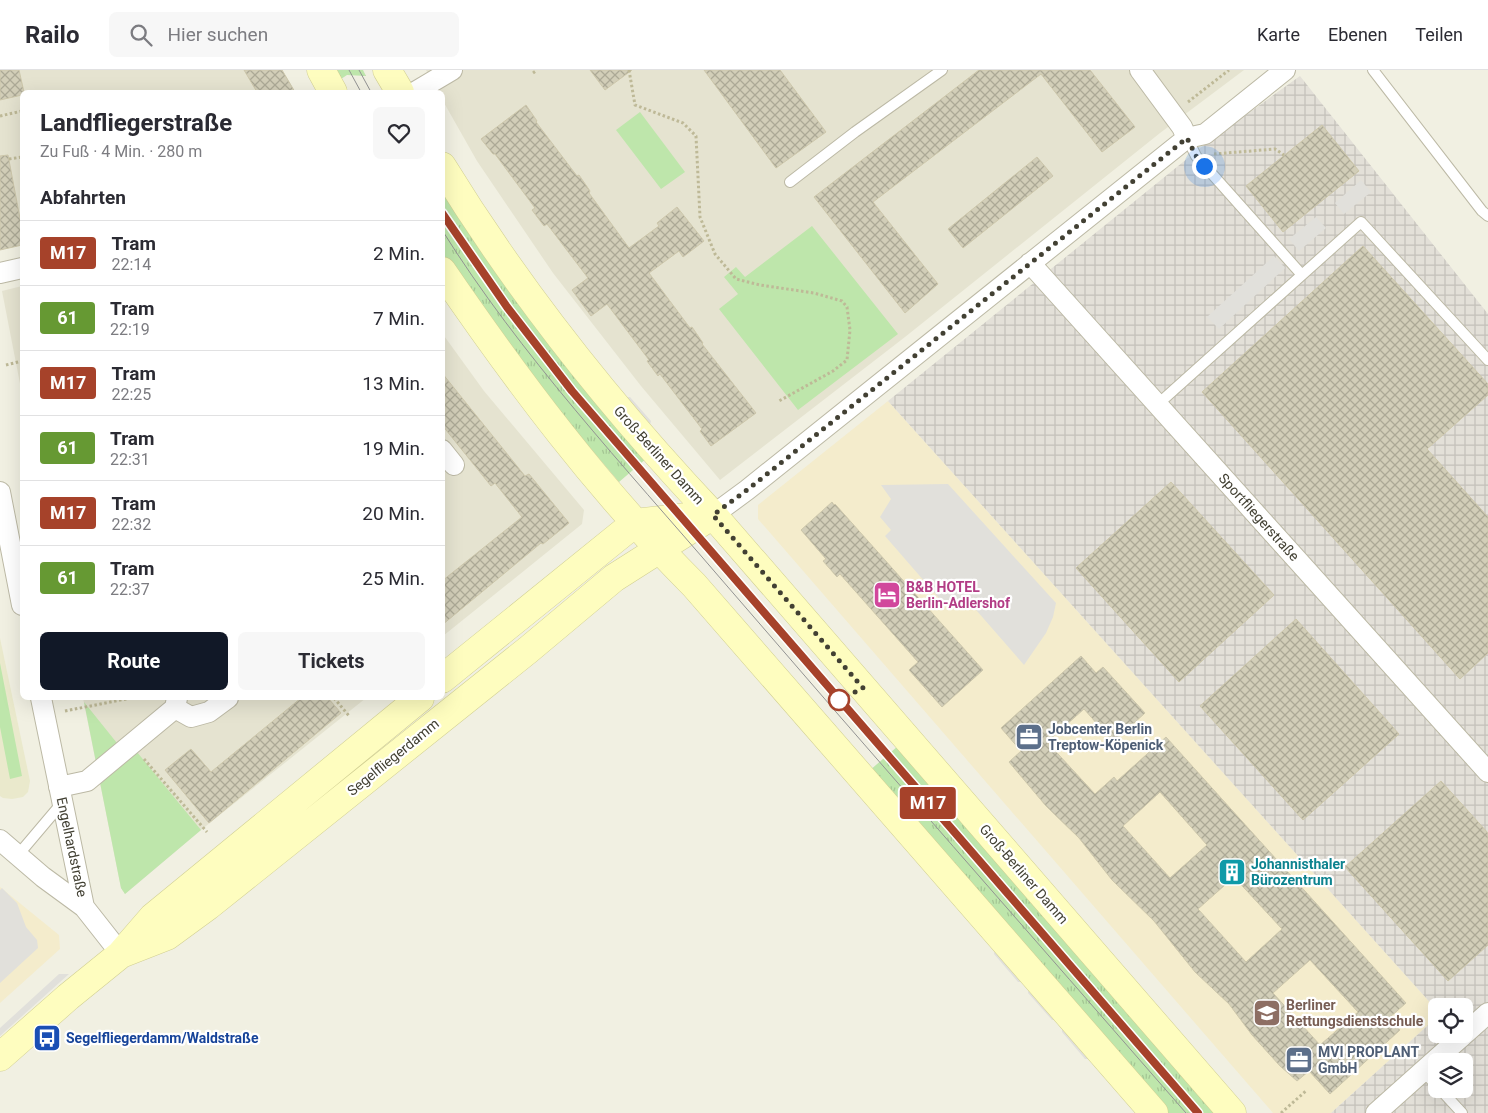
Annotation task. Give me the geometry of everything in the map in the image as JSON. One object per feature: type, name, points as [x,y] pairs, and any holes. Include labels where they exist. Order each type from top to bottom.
[{"type":"main road","points":[[321,70],[333,90]]},
{"type":"main road","points":[[386,70],[399,90]]},
{"type":"main road","name":"Groß-Berliner Damm","points":[[445,171],[514,277],[557,334],[659,458],[713,515],[1232,1113]]},
{"type":"main road","points":[[445,275],[529,394],[635,523],[701,592],[1154,1113]]},
{"type":"main road","points":[[445,677],[635,523],[713,515]]},
{"type":"main road","name":"Segelfliegerdamm","points":[[121,954],[167,936],[208,906],[520,656],[614,578],[713,515]]},
{"type":"main road","name":"Segelfliegerdamm","points":[[0,1057],[68,997],[121,954],[152,917],[418,700]]},
{"type":"street","points":[[418,90],[452,70]]},
{"type":"street","points":[[1140,70],[1182,127],[1187,138]]},
{"type":"street","points":[[713,515],[747,490],[1187,138],[1205,134],[1285,70]]},
{"type":"street","name":"Sportfliegerstraße","points":[[1030,263],[1488,772]]},
{"type":"street","points":[[0,273],[20,268]]},
{"type":"street","points":[[0,492],[20,595]]},
{"type":"street","points":[[176,703],[191,717],[209,712],[225,700]]},
{"type":"street","name":"Engelhardstraße","points":[[61,795],[87,781],[132,745],[176,703]]},
{"type":"street","name":"Engelhardstraße","points":[[43,706],[84,907],[121,954]]},
{"type":"street","points":[[0,840],[84,907]]},
{"type":"street","points":[[1452,1053],[1488,1013]]},
{"type":"street","points":[[1376,1113],[1428,1079]]},
{"type":"lane","points":[[790,182],[855,132],[942,70]]},
{"type":"lane","points":[[1373,70],[1482,211],[1488,216]]},
{"type":"lane","points":[[1187,138],[1196,156],[1302,276]]},
{"type":"lane","points":[[1157,405],[1361,222],[1488,360]]},
{"type":"lane","points":[[18,855],[61,795]]},
{"type":"lane","points":[[1448,1098],[1462,1113]]},
{"type":"path","points":[[533,73],[537,70]]},
{"type":"path","points":[[629,70],[635,105],[682,123],[696,136],[700,216],[716,254],[736,279],[760,285],[814,293],[842,301],[847,307],[850,330],[847,360],[833,371],[779,401]]},
{"type":"path","points":[[1172,113],[1229,70]]},
{"type":"path","points":[[0,116],[20,111]]},
{"type":"path","points":[[1196,156],[1275,150],[1284,155]]},
{"type":"path","points":[[9,159],[20,157]]},
{"type":"path","points":[[6,365],[20,362]]},
{"type":"path","points":[[43,706],[109,700]]},
{"type":"path","points":[[336,700],[350,717]]},
{"type":"path","points":[[132,745],[207,832]]},
{"type":"path","points":[[1281,1113],[1308,1090]]},
{"type":"shaded area","points":[[0,70],[282,70],[294,90],[20,90],[20,245],[0,250]]},
{"type":"shaded area","points":[[426,70],[1244,70],[1160,133],[905,337],[720,480],[641,386],[553,273],[477,161],[445,105],[445,90],[437,90]]},
{"type":"shaded area","points":[[1300,76],[1488,314],[1488,1113],[1331,1113],[1428,1025],[1428,1043],[1473,1043],[1473,998],[1428,998],[1428,1000],[888,401],[1204,145]]},
{"type":"shaded area","points":[[1361,180],[1371,192],[1344,214],[1335,203]]},
{"type":"shaded area","points":[[1316,217],[1326,228],[1299,251],[1289,239]]},
{"type":"shaded area","points":[[1274,256],[1285,268],[1219,329],[1207,317]]},
{"type":"shaded area","points":[[20,286],[20,384],[2,291]]},
{"type":"shaded area","points":[[445,337],[484,391],[584,510],[582,524],[445,634]]},
{"type":"shaded area","points":[[630,397],[651,421],[649,429],[621,398]]},
{"type":"shaded area","points":[[888,401],[1428,1000],[1428,1025],[1331,1113],[1273,1113],[758,519],[758,505]]},
{"type":"shaded area","points":[[948,484],[1056,603],[1053,617],[1046,633],[1024,665],[970,603],[945,605],[885,536],[891,530],[880,517],[891,499],[881,485]]},
{"type":"shaded area","points":[[0,638],[30,781],[28,792],[23,797],[12,799],[0,796]]},
{"type":"shaded area","points":[[83,700],[364,700],[201,830],[125,894],[121,888]]},
{"type":"shaded area","points":[[0,887],[59,935],[60,949],[0,1003]]},
{"type":"shaded area","points":[[2,888],[17,903],[26,927],[37,940],[38,948],[0,983],[0,890]]},
{"type":"shaded area","points":[[995,945],[1027,982],[1018,982],[994,954]]},
{"type":"shaded area","points":[[59,974],[69,974],[0,1036],[0,1028]]},
{"type":"shaded area","points":[[1029,984],[1061,1020],[1052,1020],[1028,993]]},
{"type":"shaded area","points":[[1062,1023],[1094,1059],[1085,1059],[1062,1032]]},
{"type":"green space","points":[[332,70],[363,70],[366,76],[347,75],[338,81]]},
{"type":"green space","points":[[640,112],[685,172],[661,189],[616,130]]},
{"type":"green space","points":[[445,189],[647,458],[619,482],[557,409],[495,329],[445,257]]},
{"type":"green space","points":[[812,226],[898,334],[798,410],[719,309],[738,294],[724,277],[736,267],[745,277]]},
{"type":"green space","points":[[0,663],[22,776],[10,779],[0,727]]},
{"type":"green space","points":[[84,702],[129,758],[137,752],[201,830],[125,894],[121,888]]},
{"type":"green space","points":[[898,746],[1217,1113],[1167,1113],[869,771]]},
{"type":"building","points":[[0,70],[19,70],[24,90],[20,90],[20,95],[0,100]]},
{"type":"building","points":[[244,70],[282,70],[294,90],[256,90]]},
{"type":"building","points":[[590,70],[632,70],[605,90]]},
{"type":"building","points":[[704,70],[780,70],[826,132],[776,168]]},
{"type":"building","points":[[979,70],[1090,70],[1135,127],[1102,152],[1041,74],[873,202],[938,284],[905,313],[814,197]]},
{"type":"building","points":[[526,105],[536,122],[577,176],[579,175],[590,191],[589,193],[629,248],[659,226],[657,223],[677,207],[704,241],[683,257],[679,251],[649,273],[756,413],[711,446],[700,431],[702,429],[660,374],[658,376],[647,361],[649,360],[607,304],[591,316],[572,290],[588,278],[547,224],[544,226],[532,210],[535,208],[495,154],[481,139]]},
{"type":"building","points":[[1322,125],[1359,171],[1283,232],[1246,186]]},
{"type":"building","points":[[8,155],[20,218],[20,245],[0,250],[0,156]]},
{"type":"building","points":[[1037,157],[1053,176],[963,248],[948,229]]},
{"type":"building","points":[[1363,246],[1488,384],[1488,395],[1427,449],[1488,517],[1488,653],[1460,679],[1202,392]]},
{"type":"building","points":[[445,377],[525,476],[529,474],[569,523],[543,544],[541,543],[445,623],[445,579],[522,517],[495,483],[491,486],[445,429]]},
{"type":"building","points":[[1171,482],[1274,595],[1179,682],[1076,568]]},
{"type":"building","points":[[832,502],[983,670],[942,707],[909,670],[918,662],[840,574],[837,577],[823,561],[826,559],[801,530]]},
{"type":"building","points":[[1296,619],[1399,734],[1303,820],[1200,706]]},
{"type":"building","name":"Johannisthaler Bürozentrum","points":[[1081,656],[1096,673],[1103,667],[1145,713],[1113,742],[1084,709],[1047,742],[1095,794],[1114,777],[1117,781],[1166,737],[1406,1003],[1389,1018],[1400,1030],[1330,1094],[1309,1071],[1297,1081],[1280,1066],[1252,1035],[1229,1004],[1195,972],[1154,921],[1112,880],[1079,838],[1046,806],[1009,762],[1021,751],[1001,728]],"holes":[[[1160,792],[1207,845],[1170,878],[1123,826]],[[1234,877],[1282,929],[1246,962],[1198,909]],[[1310,960],[1358,1012],[1320,1045],[1273,993]]]},
{"type":"building","points":[[299,700],[330,700],[341,713],[209,823],[165,770],[191,749],[211,772]]},
{"type":"building","points":[[1441,781],[1488,833],[1488,945],[1448,981],[1345,867]]},
{"type":"tram line","points":[[349,70],[360,90]]},
{"type":"tram line","points":[[359,70],[370,90]]},
{"type":"tram line","points":[[445,217],[507,307],[572,391],[1198,1113]]},
{"type":"tram line","name":"M17","points":[[445,218],[537,348],[572,391],[719,563],[1198,1113]]},
{"type":"tram line","points":[[445,235],[505,322],[611,452],[1186,1113]]},
{"type":"place","name":"B&B HOTEL Berlin-Adlershof","points":[[887,595]]},
{"type":"place","name":"Jobcenter Berlin Treptow-Köpenick","points":[[1029,737]]},
{"type":"place","name":"Johannisthaler Bürozentrum","points":[[1232,872]]},
{"type":"place","name":"Berliner Rettungsdienstschule","points":[[1267,1013]]},
{"type":"place","name":"Segelfliegerdamm/Waldstraße","points":[[47,1038]]},
{"type":"place","name":"MVI PROPLANT GmbH","points":[[1299,1060]]},
{"type":"route","points":[[839,700],[863,688],[713,515],[747,490],[1187,138],[1196,156],[1204,166]]}]
